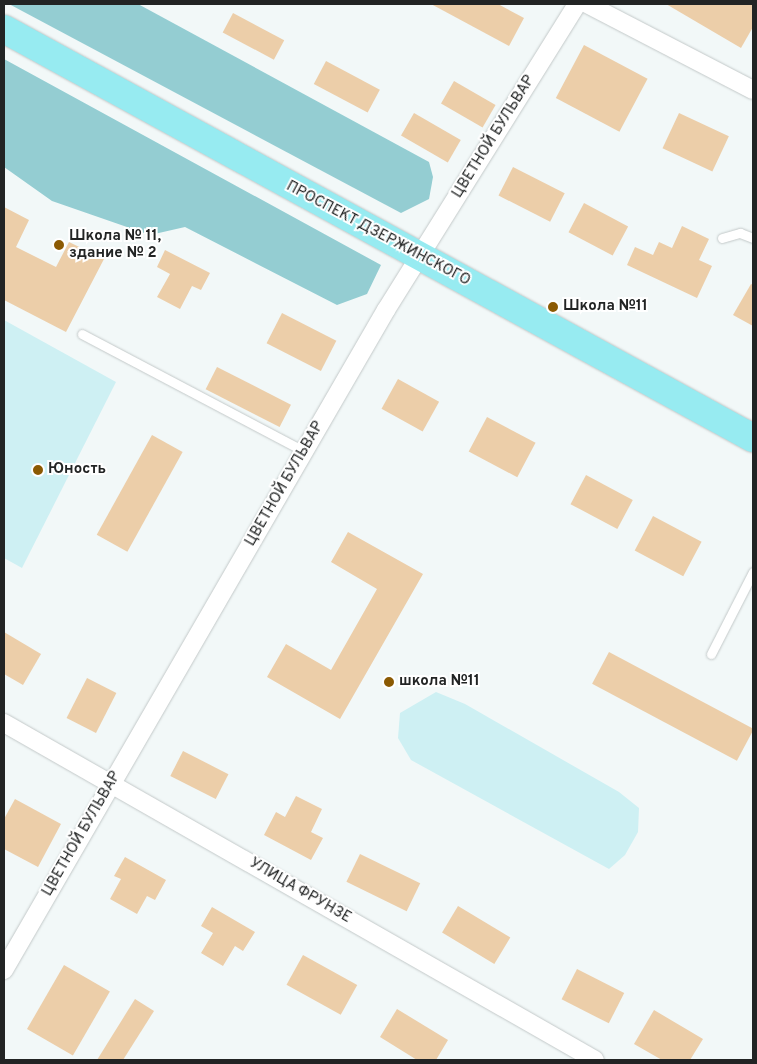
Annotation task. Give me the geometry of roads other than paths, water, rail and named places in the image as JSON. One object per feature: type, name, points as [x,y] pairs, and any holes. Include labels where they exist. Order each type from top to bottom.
[{"type":"main road","name":"ПРОСПЕКТ ДЗЕРЖИНСКОГО","points":[[4,29],[753,438]]},
{"type":"street","name":"ЦВЕТНОЙ БУЛЬВАР","points":[[4,970],[304,451],[420,257],[577,4]]},
{"type":"street","points":[[587,4],[753,90]]},
{"type":"street","name":"УЛИЦА ФРУНЗЕ","points":[[4,723],[595,1060]]},
{"type":"lane","points":[[722,238],[740,233],[753,238]]},
{"type":"lane","points":[[82,334],[304,451]]},
{"type":"lane","points":[[711,654],[753,572]]},
{"type":"place","name":"Школа № 11, здание № 2","points":[[59,245]]},
{"type":"place","name":"Школа №11","points":[[553,307]]},
{"type":"place","name":"Юность","points":[[38,470]]},
{"type":"place","name":"школа №11","points":[[389,682]]}]
